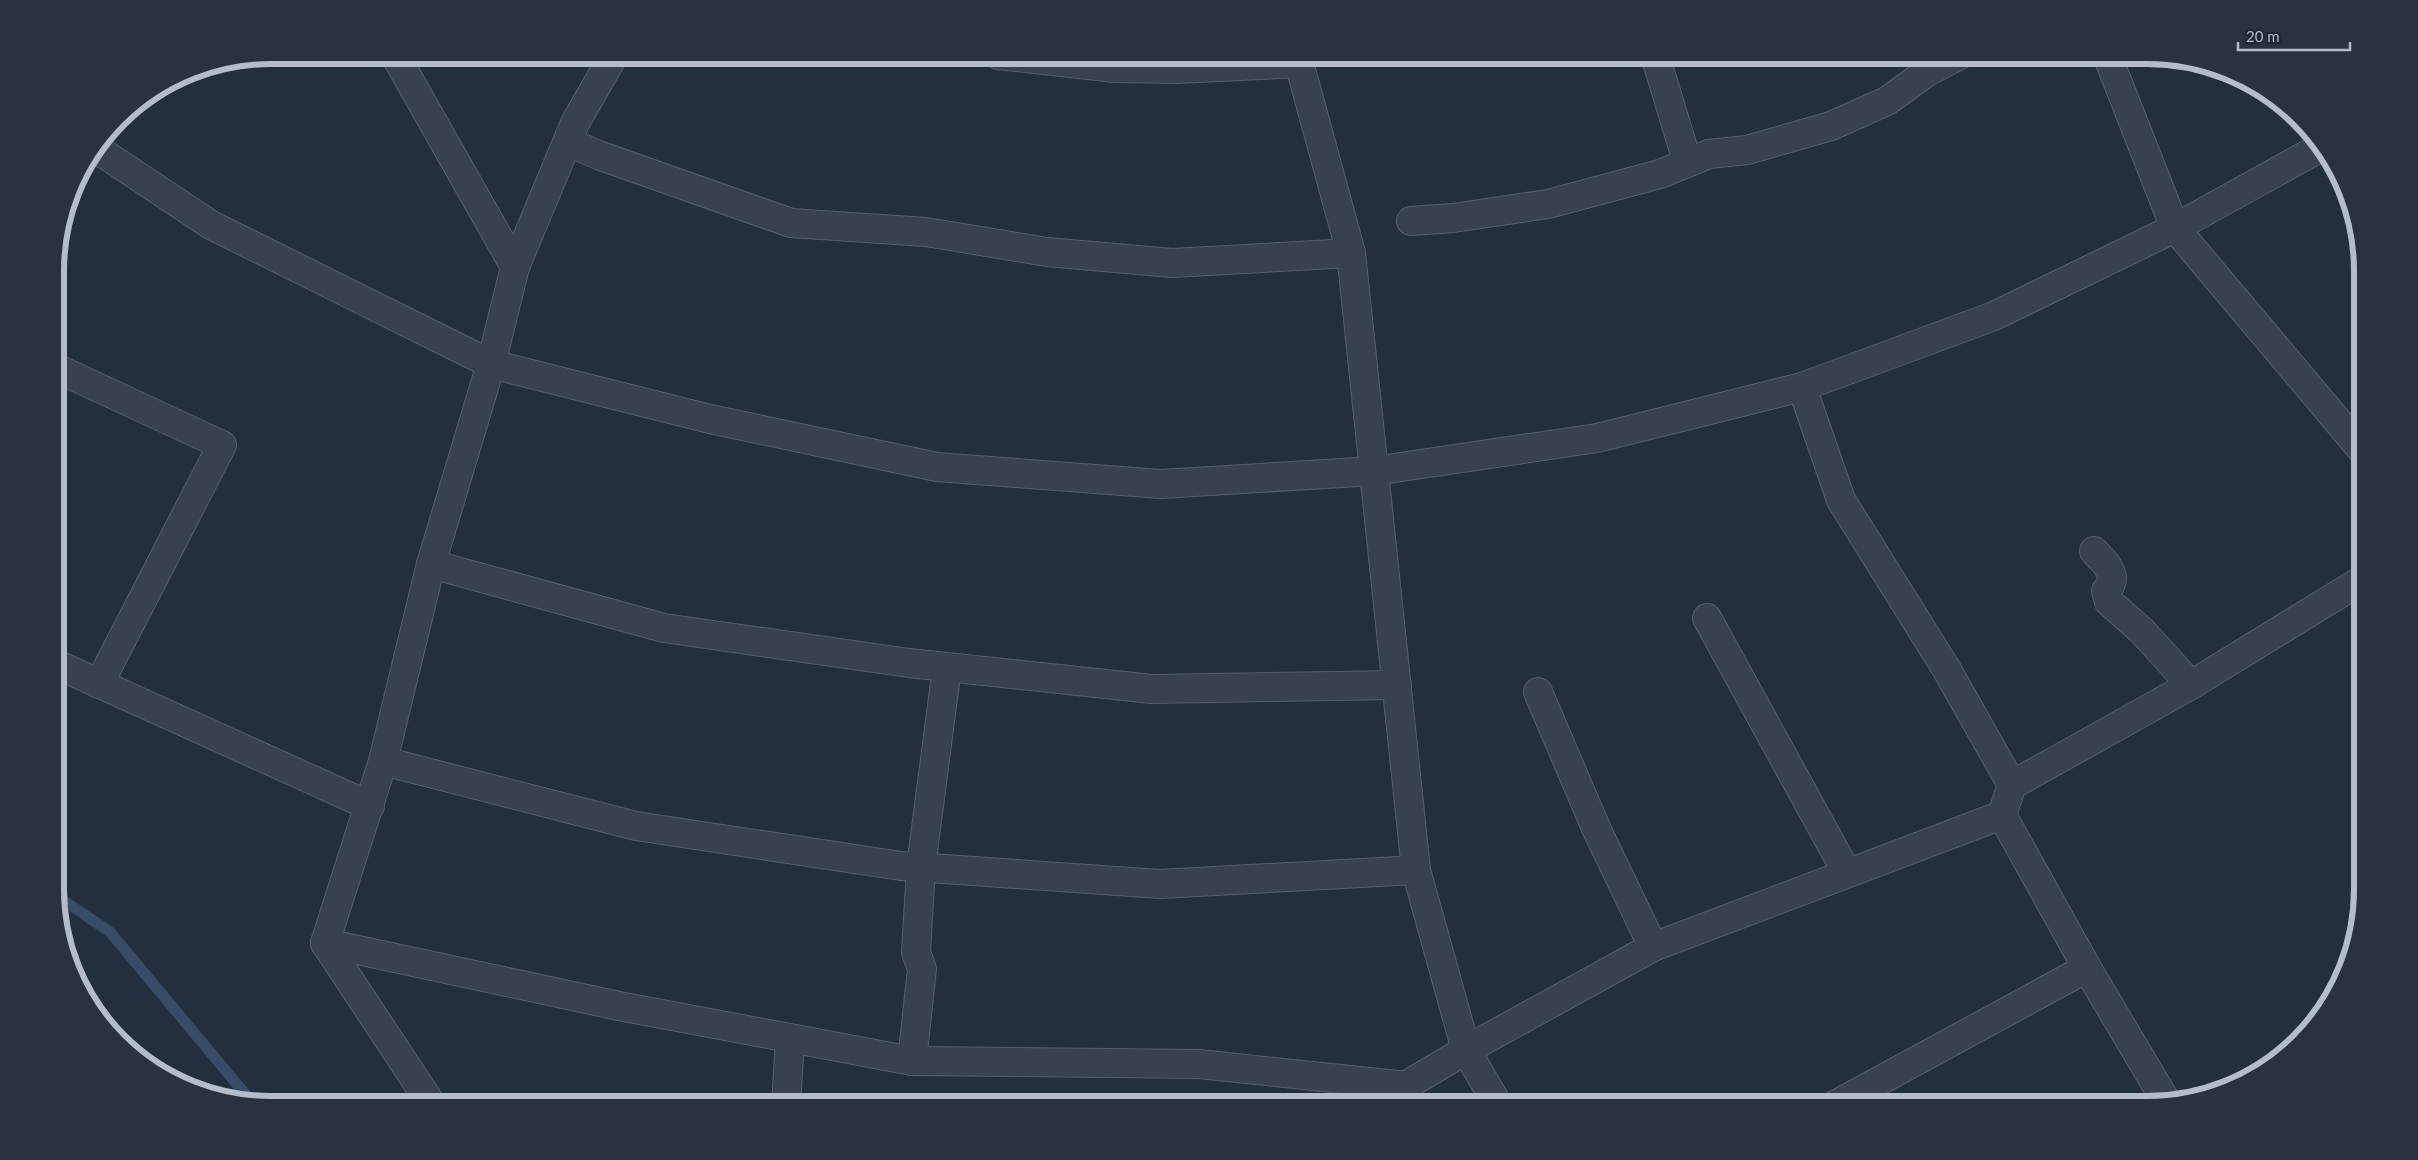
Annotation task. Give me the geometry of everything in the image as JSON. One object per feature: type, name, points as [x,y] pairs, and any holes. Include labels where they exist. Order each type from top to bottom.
[{"type":"street","points":[[400,64],[515,267]]},
{"type":"street","points":[[325,943],[370,806],[383,760],[431,564],[491,364],[515,267],[575,123],[609,64]]},
{"type":"street","points":[[1079,64],[1115,68],[1177,69],[1238,64]]},
{"type":"street","points":[[1299,64],[1351,253],[1416,870],[1466,1050],[1493,1096]]},
{"type":"street","points":[[1658,64],[1688,161]]},
{"type":"street","points":[[1411,221],[1530,208],[1660,174],[1709,154],[1755,148],[1831,126],[1887,101],[1927,72],[1943,64]]},
{"type":"street","points":[[2110,64],[2175,228],[2354,441]]},
{"type":"street","points":[[568,142],[601,156],[791,223],[926,232],[1047,252],[1172,263],[1351,253]]},
{"type":"street","points":[[102,152],[211,225],[491,364],[710,419],[936,467],[1160,484],[1374,471],[1597,438],[1802,387],[1994,316],[2175,228],[2315,150]]},
{"type":"street","points":[[64,372],[222,445],[99,684]]},
{"type":"street","points":[[1802,387],[1841,500],[1946,670],[2012,785]]},
{"type":"street","points":[[2094,551],[2106,563],[2112,577],[2111,586],[2106,591],[2109,602],[2142,631],[2191,685]]},
{"type":"street","points":[[431,564],[664,628],[947,667],[1152,689],[1397,685]]},
{"type":"street","points":[[2162,1096],[2087,968],[2002,815],[2012,785],[2191,685],[2354,585]]},
{"type":"street","points":[[1707,618],[1847,873]]},
{"type":"street","points":[[912,1061],[922,969],[916,952],[921,867],[947,667]]},
{"type":"street","points":[[64,668],[370,806]]},
{"type":"street","points":[[1538,692],[1596,828],[1653,947]]},
{"type":"street","points":[[383,760],[636,826],[900,866],[1160,884],[1416,870]]},
{"type":"street","points":[[1389,1096],[1466,1050],[1653,947],[2002,815]]},
{"type":"street","points":[[325,943],[619,1006],[912,1061],[1199,1064],[1407,1086]]},
{"type":"street","points":[[325,943],[426,1096]]},
{"type":"street","points":[[1852,1096],[2087,968]]},
{"type":"street","points":[[787,1096],[790,1039]]},
{"type":"waterway","points":[[64,901],[110,932],[245,1094]]}]
